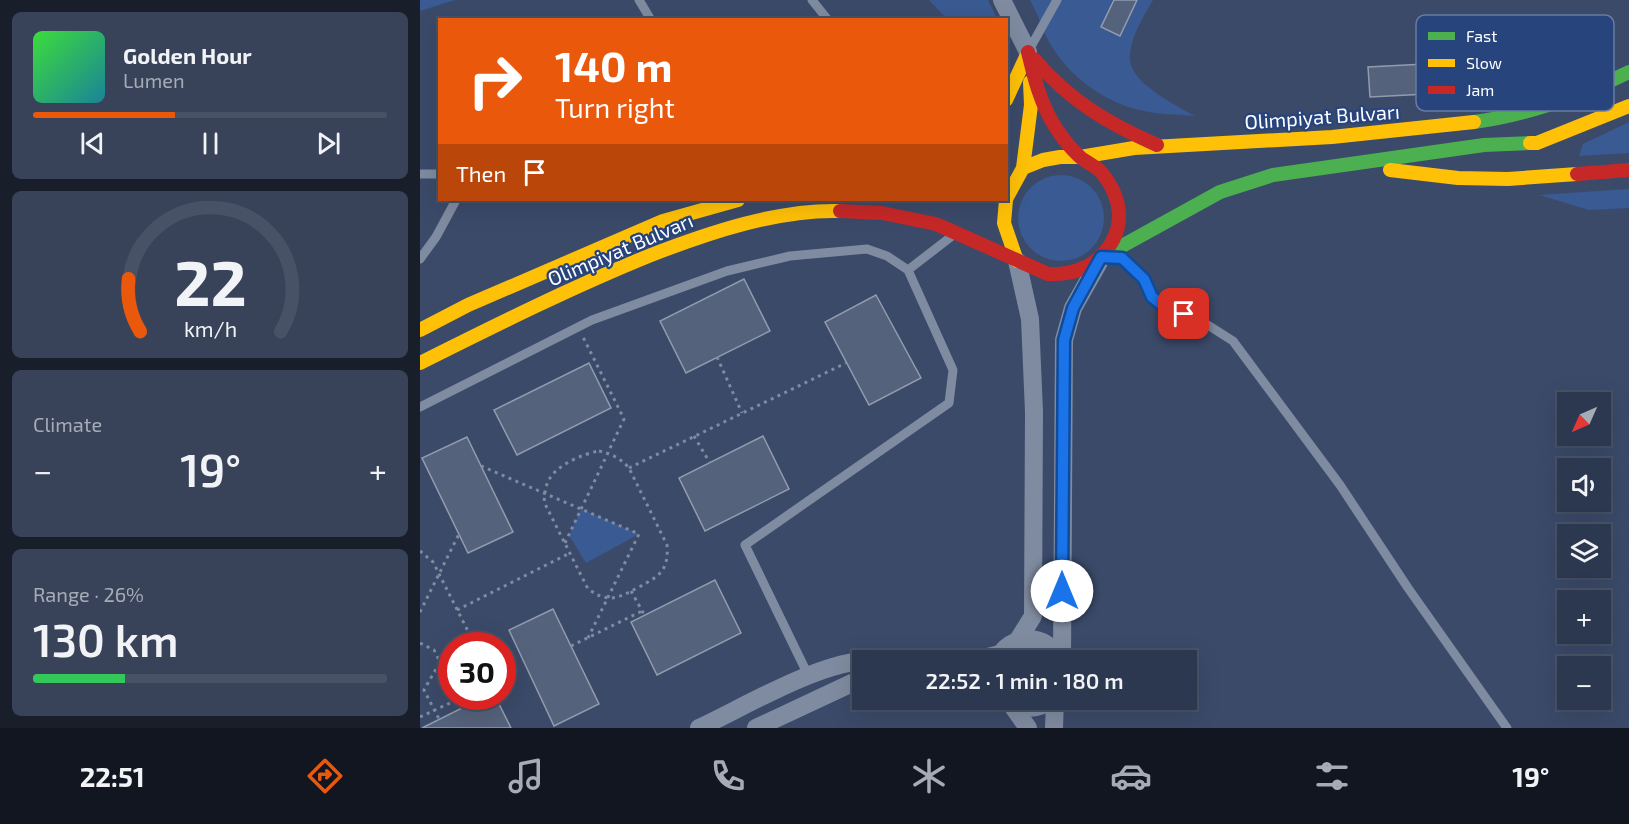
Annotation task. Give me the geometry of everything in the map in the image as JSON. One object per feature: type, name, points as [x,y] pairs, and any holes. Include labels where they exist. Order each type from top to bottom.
[{"type":"main road","points":[[1008,94],[1016,71],[1028,52]]},
{"type":"main road","points":[[1028,52],[1052,82],[1076,103],[1113,126],[1159,146]]},
{"type":"main road","points":[[1028,52],[1042,105],[1053,123],[1080,157],[1101,171],[1112,189],[1120,227],[1113,243],[1101,257]]},
{"type":"main road","points":[[1008,195],[1023,168],[1032,105],[1028,52]]},
{"type":"main road","name":"Olimpiyat Bulvarı","points":[[1614,80],[1629,72]]},
{"type":"main road","points":[[1006,201],[1003,221],[1017,261],[1048,274],[1076,273],[1189,207],[1220,192],[1273,175],[1484,145],[1537,143],[1629,106]]},
{"type":"main road","name":"Olimpiyat Bulvarı","points":[[1080,157],[1134,148],[1332,137],[1440,127],[1499,119],[1530,111]]},
{"type":"main road","points":[[1440,127],[1524,158]]},
{"type":"main road","points":[[1563,133],[1557,147],[1560,157],[1577,174]]},
{"type":"main road","points":[[1008,166],[1023,168],[1043,160],[1080,157]]},
{"type":"main road","points":[[1545,164],[1577,174]]},
{"type":"main road","points":[[1349,165],[1458,178],[1508,179],[1629,170]]},
{"type":"main road","name":"Olimpiyat Bulvarı","points":[[420,330],[468,305],[663,221],[734,201]]},
{"type":"main road","name":"Olimpiyat Bulvarı","points":[[420,363],[591,279],[697,237],[763,219],[830,211],[882,213],[936,224],[1017,261]]},
{"type":"street","points":[[1002,0],[1028,52]]},
{"type":"street","points":[[1061,650],[1064,340],[1073,308],[1101,257]]},
{"type":"street","points":[[1017,261],[1030,319],[1034,412],[1033,616],[1018,640]]},
{"type":"street","points":[[1003,650],[1007,645],[1028,638],[1040,640],[1054,650]]},
{"type":"street","points":[[699,728],[809,677],[852,662]]},
{"type":"street","points":[[756,728],[852,683]]},
{"type":"street","points":[[1015,710],[1028,728]]},
{"type":"street","points":[[1054,710],[1054,728]]},
{"type":"lane","points":[[639,0],[650,18]]},
{"type":"lane","points":[[812,0],[826,18]]},
{"type":"lane","points":[[1028,52],[1057,0]]},
{"type":"lane","points":[[420,174],[438,174]]},
{"type":"lane","points":[[420,259],[436,237],[455,201]]},
{"type":"lane","points":[[908,270],[957,233]]},
{"type":"lane","points":[[420,407],[592,320],[727,271],[790,256],[867,249],[888,256],[908,270],[953,370],[949,403],[745,545],[809,677]]},
{"type":"lane","points":[[1101,257],[1122,258],[1144,279],[1152,297],[1165,307],[1203,322],[1233,341],[1340,485],[1408,588],[1507,728]]},
{"type":"path","points":[[565,543],[624,419],[578,328]]},
{"type":"path","points":[[717,357],[742,413]]},
{"type":"path","points":[[629,468],[846,363]]},
{"type":"path","points":[[694,436],[710,463]]},
{"type":"path","points":[[599,451],[608,453],[621,459],[629,468],[667,545],[668,556],[659,576],[619,598],[597,595],[588,588],[544,502],[544,493],[549,479],[557,470],[588,453],[599,451]]},
{"type":"path","points":[[481,466],[639,534],[588,638]]},
{"type":"path","points":[[420,612],[459,534]]},
{"type":"path","points":[[420,551],[433,562],[468,632]]},
{"type":"path","points":[[457,610],[570,553]]},
{"type":"path","points":[[631,591],[645,616]]},
{"type":"path","points":[[571,646],[642,611]]},
{"type":"path","points":[[420,643],[434,650],[440,662],[422,689],[439,719]]},
{"type":"path","points":[[420,717],[438,709]]},
{"type":"shaded area","points":[[420,0],[455,0],[420,11]]},
{"type":"shaded area","points":[[929,0],[988,0],[997,18],[946,18]]},
{"type":"shaded area","points":[[1030,0],[1153,0],[1137,29],[1132,44],[1130,60],[1132,69],[1156,93],[1195,116],[1144,111],[1116,102],[1089,87],[1057,55]]},
{"type":"shaded area","points":[[1629,122],[1629,153],[1579,156],[1583,144]]},
{"type":"shaded area","points":[[1053,175],[1069,175],[1092,187],[1101,201],[1104,218],[1101,235],[1092,249],[1069,261],[1053,261],[1037,254],[1025,242],[1018,226],[1018,210],[1025,194],[1037,182]]},
{"type":"shaded area","points":[[1629,189],[1629,208],[1589,210],[1539,195]]},
{"type":"shaded area","points":[[581,509],[639,534],[586,563],[569,535]]},
{"type":"building","points":[[1114,0],[1137,0],[1120,36],[1101,27]]},
{"type":"building","points":[[1416,64],[1416,95],[1370,97],[1368,67]]},
{"type":"building","points":[[744,279],[770,331],[686,373],[660,321]]},
{"type":"building","points":[[876,295],[921,378],[869,405],[825,322]]},
{"type":"building","points":[[589,363],[611,408],[517,455],[494,410]]},
{"type":"building","points":[[763,436],[789,489],[705,531],[679,478]]},
{"type":"building","points":[[467,437],[513,532],[468,553],[422,458]]},
{"type":"building","points":[[715,580],[741,633],[657,675],[631,622]]},
{"type":"building","points":[[553,609],[599,704],[554,726],[516,645],[516,632],[509,630]]},
{"type":"building","points":[[458,710],[502,710],[511,728],[422,728]]},
{"type":"traffic: fast","points":[[1614,79],[1629,72]]},
{"type":"traffic: fast","points":[[1474,122],[1527,111]]},
{"type":"traffic: fast","points":[[1104,256],[1220,192],[1273,175],[1484,145],[1530,143]]},
{"type":"traffic: slow","points":[[1008,96],[1026,57]]},
{"type":"traffic: slow","points":[[1008,195],[1023,168],[1031,105],[1030,82]]},
{"type":"traffic: slow","points":[[1530,143],[1537,143],[1629,106]]},
{"type":"traffic: slow","points":[[1023,168],[1043,160],[1080,157],[1134,148],[1332,137],[1474,122]]},
{"type":"traffic: slow","points":[[1390,170],[1458,178],[1508,179],[1577,174]]},
{"type":"traffic: slow","points":[[420,330],[468,305],[663,221],[734,201]]},
{"type":"traffic: slow","points":[[1006,201],[1004,223],[1017,261]]},
{"type":"traffic: slow","points":[[420,363],[563,293],[673,247],[768,218],[816,211],[840,211]]},
{"type":"traffic: jam","points":[[840,211],[882,213],[936,224],[1048,274],[1080,270],[1099,258],[1112,242],[1119,223],[1114,192],[1102,173],[1076,153],[1054,125],[1041,98],[1028,52]]},
{"type":"traffic: jam","points":[[1034,59],[1061,87],[1090,110],[1157,145]]},
{"type":"traffic: jam","points":[[1577,174],[1629,170]]},
{"type":"route","points":[[1062,591],[1064,340],[1073,308],[1101,257],[1122,258],[1144,279],[1152,297],[1165,307],[1184,314]]}]
